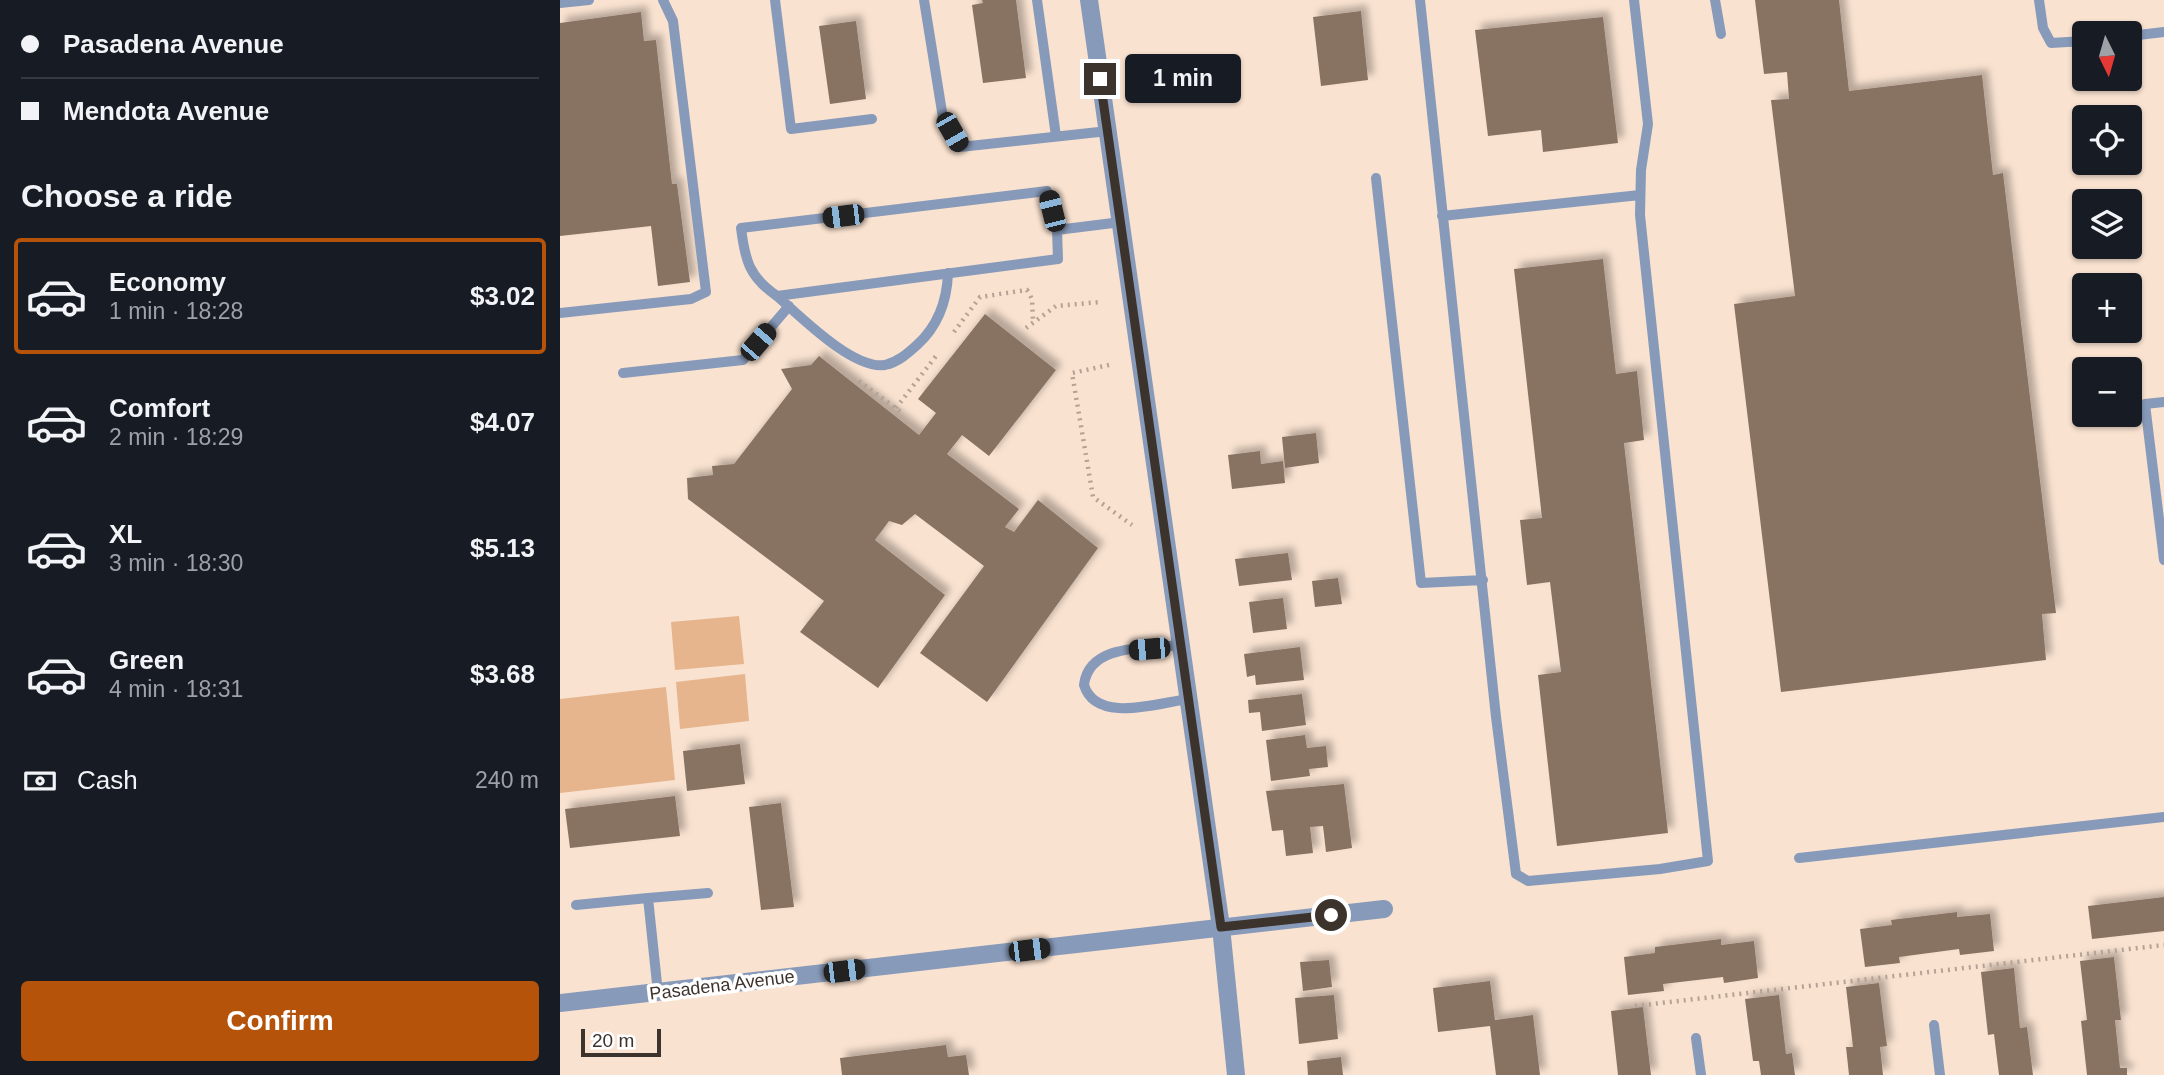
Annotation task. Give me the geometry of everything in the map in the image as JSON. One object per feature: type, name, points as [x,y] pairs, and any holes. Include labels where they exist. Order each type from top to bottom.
[{"type":"street","points":[[1089,0],[1221,927],[1236,1075]]},
{"type":"street","name":"Pasadena Avenue","points":[[560,1003],[1384,909]]},
{"type":"lane","points":[[560,4],[589,0]]},
{"type":"lane","points":[[560,313],[691,299],[706,292],[673,21],[663,0]]},
{"type":"lane","points":[[775,0],[791,129],[872,120]]},
{"type":"lane","points":[[924,0],[943,118],[960,146],[1108,131]]},
{"type":"lane","points":[[1037,0],[1056,136]]},
{"type":"lane","points":[[1420,0],[1516,874],[1528,881],[1708,862],[1642,240],[1640,195],[1648,124],[1634,0]]},
{"type":"lane","points":[[1715,0],[1721,34]]},
{"type":"lane","points":[[2039,0],[2043,28],[2051,43],[2072,42]]},
{"type":"lane","points":[[2142,35],[2164,32]]},
{"type":"lane","points":[[1376,178],[1421,583],[1483,580]]},
{"type":"lane","points":[[777,296],[948,273],[1059,259],[1057,230],[1047,191],[741,228],[745,256],[758,284],[859,360],[883,365],[903,358],[931,333],[947,297],[948,273]]},
{"type":"lane","points":[[1443,216],[1640,195]]},
{"type":"lane","points":[[1057,230],[1121,222]]},
{"type":"lane","points":[[623,373],[743,360],[789,306]]},
{"type":"lane","points":[[2164,402],[2145,404],[2164,560]]},
{"type":"lane","points":[[1182,645],[1110,653],[1093,662],[1083,685],[1087,695],[1095,703],[1115,708],[1188,699]]},
{"type":"lane","points":[[1800,858],[2164,817]]},
{"type":"lane","points":[[576,905],[708,893]]},
{"type":"lane","points":[[648,898],[658,993]]},
{"type":"lane","points":[[1934,1025],[1940,1075]]},
{"type":"lane","points":[[1696,1038],[1701,1075]]},
{"type":"path","points":[[947,341],[980,297],[1027,290],[1032,299],[1033,320]]},
{"type":"path","points":[[1026,328],[1033,320],[1056,306],[1100,302]]},
{"type":"path","points":[[855,378],[898,410],[938,352]]},
{"type":"path","points":[[1109,365],[1072,373],[1093,497],[1132,525]]},
{"type":"path","points":[[1635,1006],[2164,945]]},
{"type":"shaded area","points":[[739,616],[744,664],[675,670],[671,622]]},
{"type":"shaded area","points":[[745,674],[749,721],[680,729],[676,682]]},
{"type":"shaded area","points":[[666,687],[675,780],[560,793],[560,699]]},
{"type":"building","points":[[982,0],[1016,0],[1026,78],[983,83],[972,5],[983,3]]},
{"type":"building","points":[[1755,0],[1839,0],[1849,91],[1982,75],[1993,175],[2003,173],[2056,613],[2042,614],[2046,660],[1781,692],[1734,304],[1795,296],[1771,100],[1789,99],[1787,72],[1764,74]]},
{"type":"building","points":[[1361,11],[1368,80],[1321,86],[1313,17]]},
{"type":"building","points":[[641,12],[644,41],[656,40],[672,184],[677,184],[690,282],[658,286],[651,226],[560,236],[560,23]]},
{"type":"building","points":[[1603,17],[1618,143],[1543,152],[1541,130],[1488,136],[1475,30]]},
{"type":"building","points":[[856,21],[866,99],[830,104],[819,26]]},
{"type":"building","points":[[1603,259],[1616,374],[1637,371],[1644,440],[1624,443],[1668,833],[1557,846],[1538,675],[1561,672],[1550,582],[1527,585],[1520,520],[1542,518],[1514,269]]},
{"type":"building","points":[[985,314],[1056,370],[989,456],[962,435],[947,454],[1019,509],[1005,527],[1014,532],[1038,500],[1098,548],[987,702],[920,653],[984,566],[915,514],[902,525],[889,521],[875,540],[945,595],[878,688],[800,632],[824,601],[688,499],[687,478],[713,475],[712,466],[734,464],[792,389],[781,369],[811,365],[819,356],[919,435],[936,413],[918,399]]},
{"type":"building","points":[[1316,433],[1319,463],[1285,468],[1282,437]]},
{"type":"building","points":[[1260,451],[1261,464],[1283,461],[1285,483],[1232,489],[1228,455]]},
{"type":"building","points":[[1288,553],[1292,580],[1239,586],[1235,559]]},
{"type":"building","points":[[1338,578],[1342,604],[1315,607],[1312,581]]},
{"type":"building","points":[[1283,598],[1287,629],[1253,633],[1249,602]]},
{"type":"building","points":[[1300,647],[1304,680],[1256,685],[1255,675],[1247,677],[1244,654]]},
{"type":"building","points":[[1302,694],[1306,725],[1262,731],[1260,712],[1249,713],[1248,700]]},
{"type":"building","points":[[1305,735],[1307,748],[1326,746],[1328,767],[1309,769],[1310,776],[1271,781],[1266,740]]},
{"type":"building","points":[[740,744],[745,784],[687,791],[683,751]]},
{"type":"building","points":[[1344,784],[1352,848],[1326,852],[1323,826],[1310,827],[1313,853],[1286,856],[1283,830],[1272,831],[1266,791]]},
{"type":"building","points":[[675,796],[680,836],[570,848],[565,809]]},
{"type":"building","points":[[781,803],[794,907],[761,910],[749,807]]},
{"type":"building","points":[[2164,897],[2164,931],[2092,939],[2088,906]]},
{"type":"building","points":[[1957,912],[1957,917],[1990,914],[1994,951],[1960,955],[1959,949],[1899,957],[1900,963],[1865,967],[1860,929],[1892,925],[1891,920]]},
{"type":"building","points":[[1721,939],[1721,945],[1754,941],[1758,978],[1724,983],[1723,977],[1663,984],[1664,991],[1628,995],[1624,957],[1655,953],[1655,947]]},
{"type":"building","points":[[2114,957],[2121,1020],[2115,1020],[2120,1068],[2127,1068],[2127,1075],[2087,1075],[2081,1021],[2087,1020],[2080,961]]},
{"type":"building","points":[[1329,960],[1332,987],[1303,991],[1300,962]]},
{"type":"building","points":[[2014,968],[2020,1028],[2027,1027],[2033,1075],[1999,1075],[1994,1034],[1988,1035],[1981,972]]},
{"type":"building","points":[[1490,981],[1495,1020],[1533,1015],[1540,1075],[1496,1075],[1490,1026],[1438,1032],[1433,988]]},
{"type":"building","points":[[1879,983],[1887,1046],[1880,1047],[1883,1075],[1849,1075],[1846,1047],[1853,1047],[1846,987]]},
{"type":"building","points":[[1334,995],[1338,1039],[1299,1044],[1295,998]]},
{"type":"building","points":[[1779,995],[1786,1054],[1792,1053],[1795,1075],[1761,1075],[1759,1061],[1753,1061],[1745,999]]},
{"type":"building","points":[[1643,1007],[1651,1075],[1618,1075],[1611,1011]]},
{"type":"building","points":[[946,1045],[948,1057],[966,1055],[969,1075],[842,1075],[840,1058]]},
{"type":"building","points":[[1341,1057],[1343,1075],[1308,1075],[1307,1061]]},
{"type":"route","points":[[1100,79],[1221,927],[1331,915]]}]
